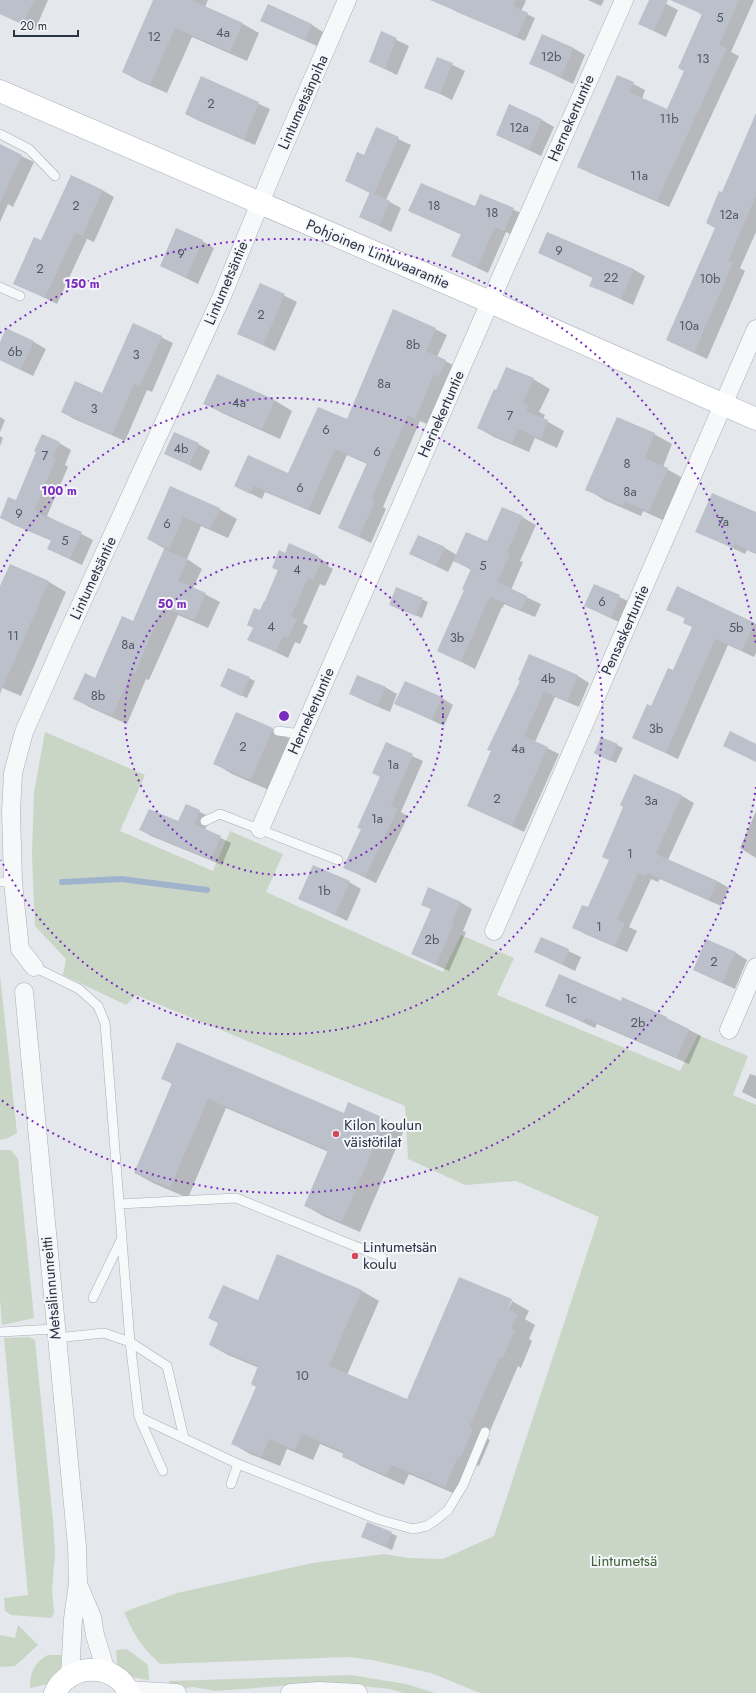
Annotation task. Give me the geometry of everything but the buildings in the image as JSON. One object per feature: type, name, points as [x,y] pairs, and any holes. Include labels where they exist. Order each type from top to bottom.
[{"type":"street","name":"Lintumetsänpiha","points":[[260,204],[347,0]]},
{"type":"street","name":"Hernekertuntie","points":[[260,829],[490,302],[624,0]]},
{"type":"street","name":"Pohjoinen Lintuvaarantie","points":[[0,92],[490,302],[756,419]]},
{"type":"street","name":"Lintumetsäntie","points":[[34,967],[20,949],[7,882],[14,774],[24,732],[222,296],[260,204]]},
{"type":"street","name":"Pensaskertuntie","points":[[494,931],[756,330]]},
{"type":"street","points":[[729,1030],[756,967]]},
{"type":"street","name":"Metsälinnunreitti","points":[[24,992],[72,1495],[78,1583],[73,1619],[70,1676]]},
{"type":"street","name":"Metsälinnunreitti","points":[[78,1583],[92,1617],[95,1635],[106,1671]]},
{"type":"street","points":[[55,1693],[63,1682],[70,1676],[87,1669],[106,1671],[122,1682],[129,1691],[177,1693]]},
{"type":"street","points":[[290,1693],[320,1691],[358,1693]]},
{"type":"lane","points":[[0,134],[29,149],[55,176]]},
{"type":"lane","points":[[0,287],[20,296]]},
{"type":"lane","points":[[278,731],[301,734]]},
{"type":"lane","points":[[205,821],[220,814],[338,860]]},
{"type":"lane","points":[[34,967],[79,989],[98,1006],[105,1023],[130,1342],[139,1417],[163,1471]]},
{"type":"lane","points":[[119,1204],[236,1198],[382,1257]]},
{"type":"lane","points":[[93,1298],[122,1236]]},
{"type":"lane","points":[[0,1332],[56,1334],[104,1333],[130,1342],[167,1366],[184,1438]]},
{"type":"lane","points":[[139,1417],[238,1464],[377,1519],[412,1529],[427,1526],[437,1520],[448,1510],[463,1485],[485,1432]]},
{"type":"lane","points":[[231,1484],[238,1464]]},
{"type":"green space","name":"Lintumetsä","points":[[45,732],[145,775],[120,831],[213,871],[230,831],[283,854],[266,892],[443,972],[461,935],[514,958],[497,995],[680,1071],[698,1035],[748,1056],[733,1095],[756,1105],[756,1693],[480,1693],[431,1673],[372,1660],[348,1657],[160,1664],[143,1646],[131,1627],[124,1612],[177,1593],[312,1563],[385,1554],[409,1558],[443,1559],[494,1536],[599,1217],[516,1181],[465,1185],[408,1159],[405,1106],[136,995],[126,1005],[63,975],[66,959],[35,926],[32,856],[34,793]]},
{"type":"green space","points":[[0,975],[17,1133],[0,1140]]},
{"type":"green space","points":[[0,1150],[11,1150],[18,1159],[34,1318],[2,1325],[0,1299]]},
{"type":"green space","points":[[29,1337],[35,1340],[53,1521],[55,1553],[52,1590],[54,1613],[51,1618],[11,1615],[5,1611],[4,1598],[28,1595],[4,1338]]},
{"type":"green space","points":[[18,1625],[38,1645],[15,1666],[0,1667],[0,1635],[15,1638]]},
{"type":"green space","points":[[127,1649],[148,1665],[149,1680],[127,1675],[120,1669],[117,1664],[116,1650]]},
{"type":"green space","points":[[48,1655],[61,1655],[62,1666],[48,1684],[30,1688],[34,1668],[43,1658]]},
{"type":"green space","points":[[351,1675],[406,1684],[435,1693],[403,1693],[390,1689],[320,1683],[215,1691],[194,1687],[169,1689],[169,1681]]},
{"type":"waterway","points":[[62,882],[121,879],[207,890]]},
{"type":"place","name":"Kilon koulun väistötilat","points":[[336,1134]]},
{"type":"place","name":"Lintumetsän koulu","points":[[355,1256]]}]
